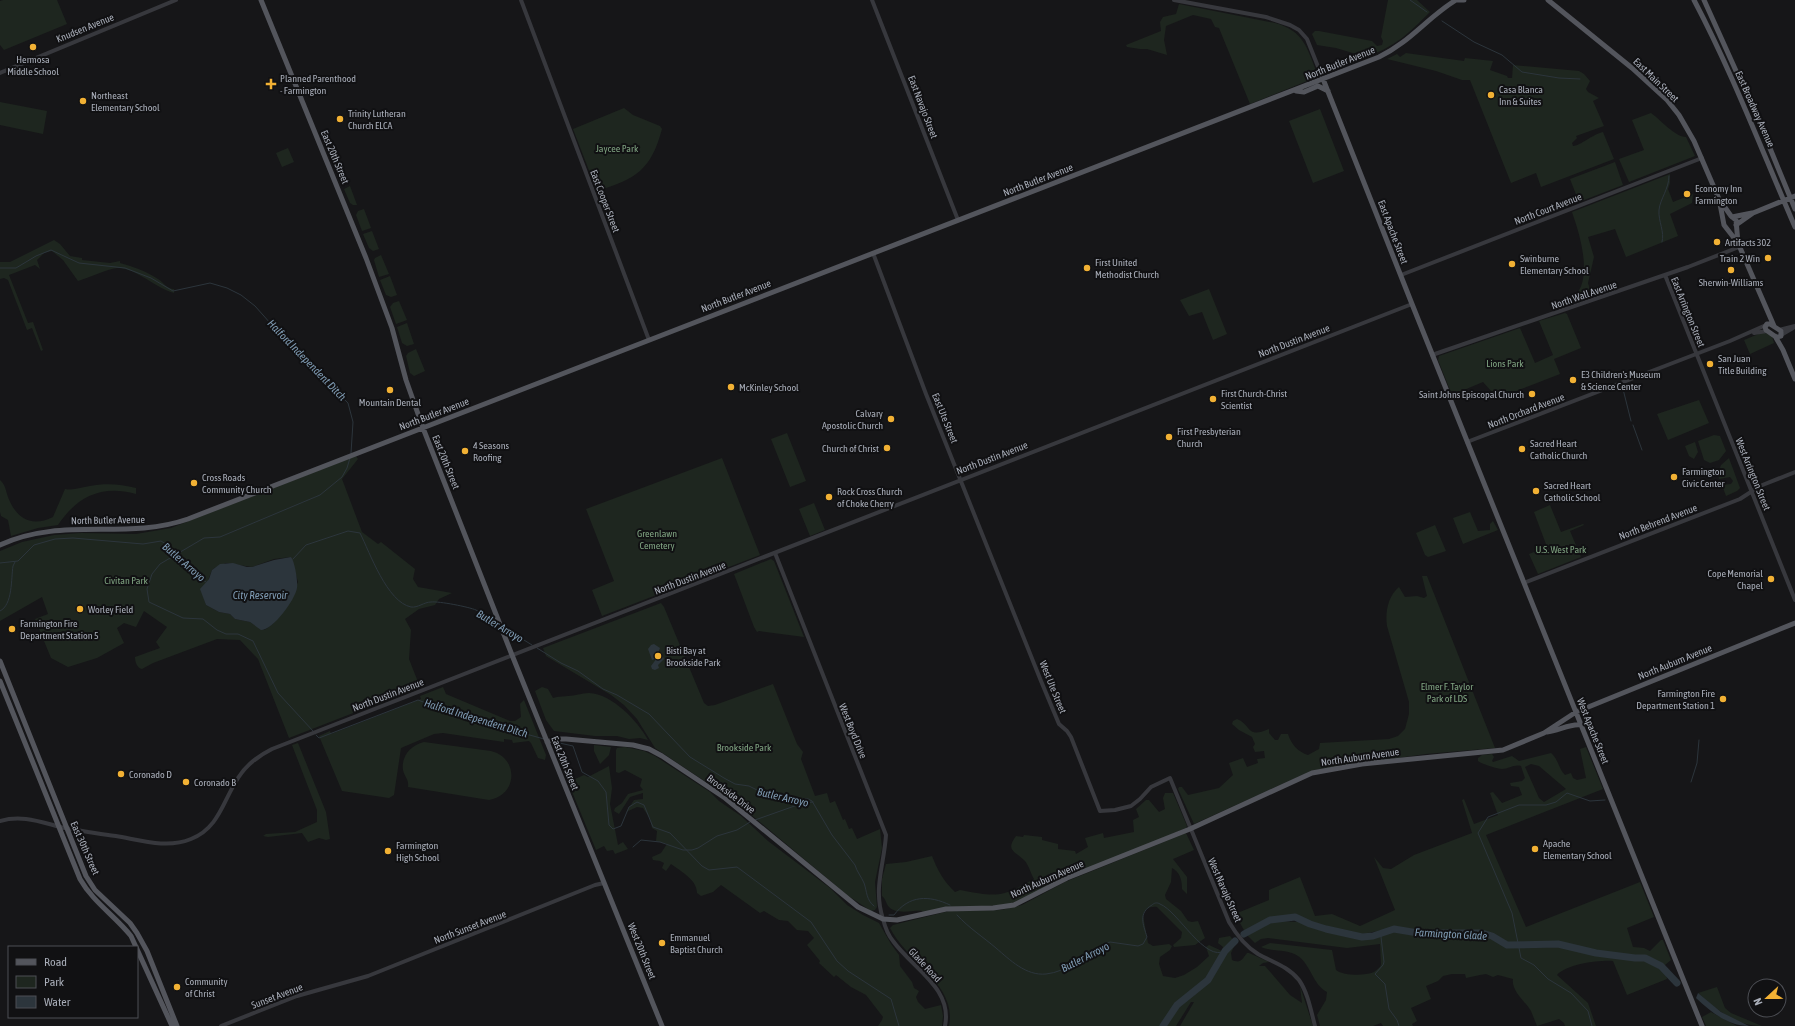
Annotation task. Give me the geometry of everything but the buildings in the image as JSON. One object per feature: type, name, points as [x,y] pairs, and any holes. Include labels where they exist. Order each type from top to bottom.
[{"type":"main road","name":"East 20th Street","points":[[261,0],[366,258],[392,328],[406,380],[423,428],[512,655],[604,883]]},
{"type":"main road","name":"North Butler Avenue","points":[[0,545],[28,536],[56,530],[136,530],[173,524],[1379,57],[1407,41],[1435,14],[1456,0],[1464,0]]},
{"type":"main road","name":"East Main Street","points":[[1548,0],[1632,68],[1667,100],[1689,131],[1702,158],[1719,199],[1724,220]]},
{"type":"main road","name":"East Broadway Avenue","points":[[1694,0],[1713,37],[1795,227]]},
{"type":"main road","name":"East Broadway Avenue","points":[[1704,0],[1793,197],[1795,209]]},
{"type":"main road","name":"East Apache Street","points":[[1324,79],[1467,442]]},
{"type":"main road","points":[[1293,91],[1304,92],[1318,86],[1329,92]]},
{"type":"main road","points":[[1783,350],[1781,336],[1782,332],[1777,328],[1765,307],[1739,245],[1724,225],[1724,220],[1732,216],[1753,213],[1793,197]]},
{"type":"main road","name":"East Main Street","points":[[1719,199],[1732,216]]},
{"type":"main road","points":[[1728,229],[1731,229],[1753,213]]},
{"type":"main road","points":[[1732,216],[1736,220],[1739,245]]},
{"type":"main road","points":[[1765,307],[1766,327],[1775,336],[1783,350],[1795,379]]},
{"type":"main road","points":[[1766,327],[1777,328]]},
{"type":"main road","points":[[1775,336],[1778,338],[1781,336]]},
{"type":"main road","name":"West Apache Street","points":[[1467,442],[1702,1026]]},
{"type":"main road","name":"North Auburn Avenue","points":[[883,919],[897,920],[946,909],[993,908],[1014,905],[1068,878],[1190,829],[1312,773],[1362,764],[1496,751],[1522,743],[1544,733],[1576,712],[1795,623]]},
{"type":"main road","name":"East 30th Street","points":[[0,661],[66,828],[91,884],[103,898],[130,923],[140,938],[177,1026]]},
{"type":"main road","points":[[0,681],[57,826],[85,888],[97,903],[122,925],[137,946]]},
{"type":"main road","points":[[1544,733],[1559,731],[1574,724],[1581,725]]},
{"type":"main road","name":"Brookside Drive","points":[[547,742],[555,739],[566,739],[629,745],[653,751],[725,798],[858,907],[883,919]]},
{"type":"main road","name":"West 20th Street","points":[[604,883],[662,1026]]},
{"type":"main road","points":[[138,949],[172,1026]]},
{"type":"street","name":"Knudsen Avenue","points":[[0,73],[176,0]]},
{"type":"street","name":"East Cooper Street","points":[[521,0],[649,340]]},
{"type":"street","name":"East Navajo Street","points":[[872,0],[958,220]]},
{"type":"street","name":"East Apache Street","points":[[1174,0],[1276,20],[1290,25],[1299,30],[1309,43],[1324,79]]},
{"type":"street","name":"North Court Avenue","points":[[1401,275],[1702,158]]},
{"type":"street","name":"North Wall Avenue","points":[[1432,355],[1664,275],[1739,245]]},
{"type":"street","name":"East Ute Street","points":[[873,253],[960,479],[1005,588]]},
{"type":"street","name":"East Arrington Street","points":[[1664,275],[1696,354]]},
{"type":"street","name":"North Dustin Avenue","points":[[0,821],[12,818],[25,818],[66,828],[163,844],[177,843],[192,839],[213,824],[243,771],[255,759],[264,753],[960,479],[1412,304]]},
{"type":"street","name":"North Orchard Avenue","points":[[1467,442],[1766,327]]},
{"type":"street","points":[[1777,328],[1795,327]]},
{"type":"street","points":[[1781,336],[1795,327]]},
{"type":"street","name":"West Arrington Street","points":[[1696,354],[1795,600]]},
{"type":"street","name":"North Behrend Avenue","points":[[1524,582],[1740,499],[1760,486],[1795,472]]},
{"type":"street","name":"West Boyd Drive","points":[[774,553],[886,835],[885,851],[880,867],[878,888],[883,919]]},
{"type":"street","name":"West Ute Street","points":[[1005,588],[1059,724],[1071,737],[1100,811],[1115,810],[1131,806],[1151,787],[1170,778]]},
{"type":"street","name":"West Navajo Street","points":[[1170,778],[1221,906],[1232,928],[1253,951],[1285,967],[1298,979],[1305,992],[1315,1026]]},
{"type":"street","name":"North Sunset Avenue","points":[[340,984],[368,976],[595,885],[604,883]]},
{"type":"street","name":"Glade Road","points":[[883,919],[893,942],[941,996],[946,1010],[945,1026]]},
{"type":"street","name":"Sunset Avenue","points":[[221,1026],[297,996],[340,984]]},
{"type":"green space","points":[[57,0],[67,24],[4,50],[0,45],[0,1]]},
{"type":"green space","points":[[1388,0],[1417,0],[1430,12],[1415,27],[1394,44],[1366,57],[1336,48],[1317,45],[1312,34],[1315,31],[1372,41],[1377,46],[1382,45],[1383,41],[1381,37]]},
{"type":"green space","points":[[1179,4],[1285,26],[1298,36],[1307,48],[1317,73],[1317,77],[1250,104],[1219,28],[1215,27],[1211,19],[1193,15],[1166,26],[1164,40],[1167,55],[1147,49],[1127,47],[1126,45],[1161,31],[1160,22],[1163,17],[1176,14]]},
{"type":"green space","points":[[1406,53],[1464,61],[1465,58],[1493,61],[1490,70],[1507,76],[1508,78],[1512,78],[1513,65],[1579,71],[1590,81],[1586,89],[1588,92],[1599,98],[1593,101],[1604,126],[1576,136],[1577,138],[1572,143],[1573,146],[1603,132],[1614,159],[1541,187],[1536,173],[1511,183],[1470,80],[1462,80],[1436,71],[1387,59],[1397,54],[1400,57]]},
{"type":"green space","points":[[0,102],[47,111],[43,134],[0,125]]},
{"type":"green space","name":"Jaycee Park","points":[[624,108],[633,115],[660,126],[662,129],[658,143],[653,154],[640,171],[622,182],[597,191],[573,129]]},
{"type":"green space","points":[[1320,109],[1344,171],[1313,183],[1289,121]]},
{"type":"green space","points":[[1651,113],[1677,134],[1686,137],[1695,156],[1629,182],[1619,159],[1644,150],[1632,120]]},
{"type":"green space","points":[[288,148],[294,162],[282,167],[276,153]]},
{"type":"green space","points":[[1615,162],[1623,185],[1579,202],[1570,179]]},
{"type":"green space","points":[[1670,174],[1668,189],[1673,202],[1693,194],[1692,203],[1670,214],[1678,236],[1626,257],[1615,229],[1588,237],[1594,257],[1588,283],[1592,296],[1571,304],[1571,299],[1578,292],[1582,282],[1584,271],[1582,245],[1572,212]]},
{"type":"green space","points":[[350,186],[357,205],[350,203],[344,189]]},
{"type":"green space","points":[[364,209],[371,228],[362,231],[356,215],[358,211]]},
{"type":"green space","points":[[372,231],[379,249],[373,251],[369,248],[363,234]]},
{"type":"green space","points":[[54,240],[60,244],[70,256],[82,258],[82,260],[110,263],[120,261],[120,263],[140,270],[160,280],[167,287],[174,289],[174,293],[167,291],[138,274],[117,268],[78,281],[63,260],[52,251],[44,253],[37,260],[40,269],[35,265],[9,275],[28,323],[33,322],[43,350],[41,351],[32,328],[27,330],[8,280],[4,278],[0,279],[0,262],[10,262]]},
{"type":"green space","points":[[381,255],[389,274],[379,277],[374,260]]},
{"type":"green space","points":[[390,276],[397,295],[391,297],[386,295],[380,280]]},
{"type":"green space","points":[[1209,289],[1227,334],[1213,340],[1202,312],[1189,316],[1180,300]]},
{"type":"green space","points":[[399,301],[407,320],[396,324],[390,307],[393,303]]},
{"type":"green space","name":"Lions Park","points":[[1565,313],[1567,314],[1581,348],[1554,359],[1560,374],[1516,391],[1492,392],[1483,382],[1452,395],[1438,360],[1439,356],[1520,328],[1535,363],[1553,355],[1539,321]]},
{"type":"green space","points":[[407,323],[414,344],[407,346],[402,343],[397,327]]},
{"type":"green space","points":[[1761,333],[1772,336],[1774,343],[1750,354],[1744,340]]},
{"type":"green space","points":[[416,349],[425,371],[414,376],[410,373],[406,356],[408,353]]},
{"type":"green space","points":[[1699,400],[1709,423],[1668,440],[1657,414]]},
{"type":"green space","points":[[787,433],[806,481],[790,487],[771,439]]},
{"type":"green space","points":[[1714,435],[1720,436],[1726,451],[1719,460],[1710,463],[1704,460],[1698,441]]},
{"type":"green space","points":[[1695,442],[1698,452],[1694,459],[1689,456],[1685,446]]},
{"type":"green space","name":"Civitan Park","points":[[356,456],[358,459],[342,479],[362,532],[378,544],[381,542],[415,569],[413,579],[418,587],[452,593],[439,599],[435,605],[419,609],[405,619],[411,630],[409,659],[420,687],[289,738],[258,659],[240,640],[217,639],[153,663],[142,669],[135,661],[135,657],[160,648],[156,642],[167,627],[144,611],[136,627],[124,623],[117,628],[124,643],[97,658],[68,667],[51,658],[35,619],[48,614],[42,597],[0,621],[0,551],[22,542],[54,535],[81,533],[136,534],[171,528]],"holes":[[[291,557],[298,582],[276,621],[264,630],[250,622],[235,619],[230,614],[219,612],[206,605],[203,594],[212,570],[226,563],[252,567],[274,559]]]},
{"type":"green space","name":"Greenlawn Cemetery","points":[[722,458],[760,555],[602,616],[592,590],[614,581],[586,509]]},
{"type":"green space","points":[[1729,458],[1740,488],[1726,496],[1722,485],[1731,484],[1733,481],[1730,477],[1719,479],[1718,474],[1721,465]]},
{"type":"green space","points":[[0,480],[15,511],[25,519],[31,521],[45,520],[53,517],[65,489],[71,490],[101,484],[113,484],[136,488],[136,494],[123,491],[100,492],[81,501],[73,507],[58,525],[38,528],[11,536],[8,520],[1,516],[0,512]]},
{"type":"green space","points":[[814,503],[825,530],[810,536],[799,509]]},
{"type":"green space","name":"U.S. West Park","points":[[1550,505],[1561,532],[1583,524],[1584,525],[1570,531],[1581,557],[1538,574],[1529,554],[1547,547],[1534,512]]},
{"type":"green space","points":[[1470,512],[1478,531],[1490,530],[1490,524],[1493,521],[1498,530],[1463,544],[1453,518]]},
{"type":"green space","points":[[1435,525],[1446,551],[1428,557],[1425,555],[1416,533]]},
{"type":"green space","points":[[771,559],[774,561],[804,637],[759,631],[757,632],[754,627],[734,574]]},
{"type":"green space","name":"Elmer F. Taylor Park of LDS","points":[[1422,576],[1427,576],[1495,748],[1426,754],[1311,771],[1194,824],[1178,789],[1179,787],[1182,787],[1188,795],[1219,788],[1233,775],[1229,763],[1243,758],[1247,767],[1258,763],[1257,759],[1265,758],[1264,751],[1255,752],[1253,747],[1255,744],[1252,737],[1239,730],[1232,724],[1233,721],[1237,719],[1253,732],[1262,732],[1269,729],[1269,733],[1275,740],[1278,740],[1281,734],[1288,734],[1295,747],[1308,755],[1319,749],[1320,743],[1389,739],[1398,736],[1405,729],[1409,714],[1409,702],[1387,626],[1386,615],[1392,595],[1399,587],[1405,597],[1417,596],[1424,598],[1427,596]]},
{"type":"green space","name":"Brookside Park","points":[[661,603],[704,703],[708,706],[715,705],[773,684],[797,744],[803,752],[801,759],[815,796],[827,793],[830,803],[835,801],[843,820],[845,819],[849,829],[852,828],[857,839],[880,829],[882,848],[875,882],[877,907],[875,910],[871,911],[847,895],[736,802],[655,748],[637,719],[624,705],[611,695],[546,656],[543,648]]},
{"type":"green space","points":[[443,687],[446,694],[510,721],[515,721],[521,717],[520,704],[524,700],[546,755],[545,760],[538,758],[529,741],[513,743],[512,740],[504,739],[504,742],[443,733],[434,734],[401,748],[394,795],[389,798],[342,791],[319,736],[330,731],[331,734],[421,699],[420,696]]},
{"type":"green space","points":[[542,687],[548,689],[553,698],[589,693],[607,698],[631,717],[648,740],[640,738],[629,739],[617,736],[595,736],[554,731],[546,720],[535,691]]},
{"type":"green space","points":[[424,742],[491,751],[500,755],[507,761],[510,768],[510,784],[499,797],[489,800],[408,787],[403,770],[405,756],[411,748]]},
{"type":"green space","points":[[298,743],[326,812],[330,839],[326,840],[319,838],[308,842],[302,833],[268,837],[263,836],[266,834],[295,832],[317,822],[317,810],[292,745]]},
{"type":"green space","points":[[594,745],[611,747],[609,755],[600,764],[594,751]]},
{"type":"green space","points":[[625,747],[644,751],[655,756],[710,792],[719,801],[741,816],[768,841],[830,888],[847,905],[879,923],[899,955],[900,966],[912,982],[914,988],[919,991],[916,997],[918,1002],[925,1009],[941,1005],[943,1016],[942,1026],[878,1026],[883,1017],[866,995],[851,987],[836,975],[834,977],[819,963],[820,961],[807,945],[814,938],[808,931],[797,930],[788,921],[779,920],[764,911],[760,913],[721,885],[713,892],[701,896],[697,893],[692,880],[680,870],[671,864],[666,871],[662,868],[664,863],[653,860],[652,857],[661,853],[667,844],[656,841],[657,831],[652,828],[650,819],[643,808],[637,807],[626,812],[634,800],[643,799],[643,793],[630,797],[619,814],[614,811],[628,794],[643,790],[640,786],[642,779],[625,770],[619,773],[616,772],[616,750],[617,748]]},
{"type":"green space","points":[[1586,747],[1603,789],[1486,835],[1526,927],[1640,882],[1654,917],[1627,928],[1633,947],[1644,948],[1650,951],[1661,940],[1663,940],[1671,960],[1665,965],[1665,968],[1647,956],[1637,957],[1596,952],[1556,943],[1510,944],[1490,932],[1459,933],[1444,931],[1430,934],[1394,928],[1357,935],[1320,926],[1296,916],[1286,916],[1272,918],[1245,932],[1235,914],[1269,900],[1269,890],[1300,877],[1315,916],[1332,914],[1360,926],[1395,910],[1374,857],[1383,868],[1391,869],[1414,855],[1472,833],[1462,800],[1464,799],[1474,824],[1498,815],[1490,793],[1493,792],[1502,803],[1522,795],[1519,787],[1511,786],[1510,783],[1522,781],[1525,778],[1521,766],[1500,769],[1478,761],[1478,758],[1482,755],[1492,754],[1494,757],[1493,762],[1512,756],[1519,761],[1551,753],[1565,775],[1571,773],[1573,778],[1577,780],[1586,778],[1580,749]],"holes":[[[1531,764],[1539,766],[1566,789],[1544,802],[1539,798],[1525,767]]]},
{"type":"green space","points":[[609,766],[612,788],[610,804],[618,845],[623,842],[628,849],[615,854],[613,850],[607,851],[604,846],[596,850],[568,782],[584,775],[588,777]]},
{"type":"green space","points":[[1165,793],[1173,793],[1187,826],[1186,828],[1025,899],[1009,904],[923,913],[922,911],[896,911],[888,906],[882,896],[882,879],[886,864],[906,862],[932,856],[941,875],[955,892],[960,890],[991,895],[1006,893],[1034,879],[1028,865],[1011,848],[1016,836],[1023,837],[1024,835],[1042,837],[1042,840],[1058,844],[1058,849],[1075,851],[1076,854],[1088,847],[1085,838],[1103,833],[1104,838],[1134,832],[1133,820],[1139,817],[1136,809],[1146,800],[1149,800],[1159,812],[1165,809],[1163,798]]},
{"type":"green space","points":[[1186,833],[1194,850],[1173,859],[1187,877],[1187,894],[1182,889],[1179,874],[1172,868],[1171,882],[1165,895],[1166,899],[1181,911],[1188,921],[1198,921],[1205,938],[1195,945],[1174,947],[1173,945],[1181,938],[1182,932],[1157,907],[1152,907],[1146,910],[1143,915],[1148,943],[1153,946],[1169,944],[1172,946],[1170,950],[1160,957],[1159,964],[1163,976],[1175,978],[1184,975],[1197,967],[1209,956],[1206,947],[1209,945],[1222,951],[1223,947],[1218,943],[1219,938],[1230,936],[1234,941],[1218,959],[1207,979],[1175,1003],[1161,1026],[949,1026],[950,1011],[946,998],[939,986],[897,940],[890,928],[893,925],[949,911],[1001,910],[1022,905],[1065,882]]},
{"type":"green space","points":[[1277,921],[1300,922],[1320,930],[1361,938],[1370,937],[1390,930],[1396,930],[1429,936],[1436,934],[1482,934],[1494,938],[1508,948],[1558,944],[1632,960],[1647,960],[1666,974],[1667,979],[1627,995],[1613,961],[1600,961],[1575,965],[1562,971],[1557,975],[1588,1003],[1596,1026],[1565,1026],[1559,1019],[1537,1026],[1531,1011],[1516,992],[1513,979],[1498,975],[1493,977],[1486,974],[1466,978],[1465,974],[1452,974],[1443,976],[1438,981],[1426,986],[1431,999],[1411,1008],[1417,1021],[1412,1024],[1413,1026],[1383,1026],[1381,1023],[1373,1026],[1320,1026],[1317,1015],[1326,1000],[1327,992],[1318,985],[1306,964],[1298,956],[1290,952],[1270,950],[1261,947],[1270,943],[1332,950],[1336,970],[1344,973],[1360,975],[1374,972],[1381,966],[1380,944],[1347,948],[1268,938],[1261,939],[1255,943],[1247,935]]},
{"type":"green space","points":[[1236,942],[1231,953],[1232,960],[1239,961],[1247,953],[1249,953],[1269,962],[1263,963],[1259,966],[1265,966],[1290,995],[1302,1003],[1300,986],[1313,1026],[1180,1026],[1194,1002],[1191,1002],[1176,1026],[1165,1026],[1180,1004],[1214,976],[1225,954]]},
{"type":"green space","points":[[1717,987],[1725,1008],[1731,1013],[1762,1026],[1744,1023],[1727,1016],[1698,993]]},
{"type":"green space","points":[[1711,1012],[1737,1026],[1706,1026],[1702,1017]]},
{"type":"water","name":"City Reservoir","points":[[291,557],[297,577],[297,588],[292,600],[283,614],[266,629],[261,630],[250,622],[235,619],[230,614],[219,612],[206,605],[200,589],[209,579],[212,570],[220,564],[233,563],[252,567],[274,560]]},
{"type":"water","name":"Bisti Bay at Brookside Park","points":[[654,644],[660,648],[658,653],[662,654],[664,659],[658,665],[659,668],[655,670],[652,669],[651,666],[657,658],[652,660],[648,649]]},
{"type":"water","points":[[1698,993],[1721,1012],[1749,1026],[1734,1024],[1720,1017],[1696,998]]},
{"type":"waterway","points":[[1410,0],[1427,12]]},
{"type":"waterway","points":[[1442,21],[1474,42],[1502,55],[1522,72],[1559,78],[1580,79]]},
{"type":"waterway","points":[[1662,242],[1663,234],[1659,218],[1659,210],[1668,185],[1669,176]]},
{"type":"waterway","name":"Halford Independent Ditch","points":[[0,268],[16,268],[36,256],[51,250],[79,263],[125,268],[151,278],[173,291],[210,283],[227,288],[241,295],[255,306],[295,351],[348,403],[353,422],[351,453]]},
{"type":"waterway","points":[[1623,389],[1631,421]]},
{"type":"waterway","points":[[1633,425],[1642,450]]},
{"type":"waterway","name":"Halford Independent Ditch","points":[[313,731],[278,693],[253,641],[238,634],[226,634],[217,630],[203,619],[183,618],[149,602],[147,589],[152,574],[160,564],[204,538],[220,537],[320,495],[342,477],[350,458]]},
{"type":"waterway","name":"Butler Arroyo","points":[[293,559],[306,545],[348,531],[360,533],[380,576],[394,596],[402,603],[411,607],[416,607],[431,602],[461,606],[476,610],[497,623]]},
{"type":"waterway","name":"Butler Arroyo","points":[[0,563],[18,561],[34,545],[55,539],[73,538],[143,544],[161,541],[173,550],[194,573],[206,582]]},
{"type":"waterway","points":[[0,611],[4,608],[9,597],[13,566],[15,562]]},
{"type":"waterway","name":"Butler Arroyo","points":[[503,627],[532,645]]},
{"type":"waterway","name":"Butler Arroyo","points":[[537,648],[561,663],[578,671],[603,689],[617,695],[649,714],[690,757],[724,778],[735,784],[749,786],[767,795],[774,796],[783,794],[791,798],[808,799],[812,801],[832,835],[855,865],[864,883],[868,898],[874,906]]},
{"type":"waterway","name":"Halford Independent Ditch","points":[[316,735],[319,738],[418,700],[461,716],[544,739]]},
{"type":"waterway","points":[[1691,782],[1697,763],[1699,740]]},
{"type":"waterway","name":"Halford Independent Ditch","points":[[555,742],[573,746],[582,772],[598,781],[606,792],[609,825],[613,829],[621,826],[629,807],[637,802],[644,805],[653,827],[670,833],[702,866],[709,870],[737,867],[811,922],[837,961],[848,971],[891,999],[899,1026]]},
{"type":"waterway","points":[[1592,1026],[1588,1011],[1571,993],[1548,979],[1534,965],[1521,958],[1512,913],[1478,833],[1488,817],[1519,805],[1546,805],[1556,802],[1567,793],[1590,801],[1605,800]]},
{"type":"waterway","points":[[755,820],[803,803],[813,802]]},
{"type":"waterway","points":[[633,847],[641,840],[660,842],[683,850],[692,850],[717,836],[737,830],[750,822]]},
{"type":"waterway","name":"Butler Arroyo","points":[[889,915],[894,915],[900,908],[913,900],[927,898],[950,905]]},
{"type":"waterway","name":"Butler Arroyo","points":[[957,915],[1013,962],[1025,970],[1039,974],[1054,973],[1069,967],[1110,942],[1138,946],[1143,944],[1147,937],[1143,923],[1143,915],[1148,908],[1156,903],[1159,903],[1175,916],[1192,935],[1209,950],[1217,953],[1225,951]]},
{"type":"waterway","name":"Farmington Glade","points":[[1244,934],[1270,920],[1295,917],[1326,929],[1362,937],[1373,936],[1394,929],[1430,935],[1435,933],[1482,933],[1492,936],[1507,945],[1558,944],[1596,953],[1645,958],[1661,966],[1677,983]]},
{"type":"waterway","points":[[1384,931],[1381,937],[1384,962],[1375,974],[1385,984],[1389,1009],[1397,1020],[1399,1026]]},
{"type":"waterway","name":"Farmington Glade","points":[[1163,1026],[1177,1005],[1208,980],[1225,951],[1235,941]]},
{"type":"place","name":"Hermosa Middle School","points":[[33,47]]},
{"type":"place","name":"Planned Parenthood - Farmington","points":[[271,84]]},
{"type":"place","name":"Casa Blanca Inn & Suites","points":[[1491,95]]},
{"type":"place","name":"Northeast Elementary School","points":[[83,101]]},
{"type":"place","name":"Trinity Lutheran Church ELCA","points":[[340,119]]},
{"type":"place","name":"Economy Inn Farmington","points":[[1687,194]]},
{"type":"place","name":"Artifacts 302","points":[[1717,242]]},
{"type":"place","name":"Train 2 Win","points":[[1768,258]]},
{"type":"place","name":"Swinburne Elementary School","points":[[1512,264]]},
{"type":"place","name":"First United Methodist Church","points":[[1087,268]]},
{"type":"place","name":"Sherwin-Williams","points":[[1731,270]]},
{"type":"place","name":"San Juan Title Building","points":[[1710,364]]},
{"type":"place","name":"E3 Children's Museum & Science Center","points":[[1573,380]]},
{"type":"place","name":"McKinley School","points":[[731,387]]},
{"type":"place","name":"Mountain Dental","points":[[390,390]]},
{"type":"place","name":"Saint Johns Episcopal Church","points":[[1532,394]]},
{"type":"place","name":"First Church-Christ Scientist","points":[[1213,399]]},
{"type":"place","name":"Calvary Apostolic Church","points":[[891,419]]},
{"type":"place","name":"First Presbyterian Church","points":[[1169,437]]},
{"type":"place","name":"Church of Christ","points":[[887,448]]},
{"type":"place","name":"Sacred Heart Catholic Church","points":[[1522,449]]},
{"type":"place","name":"4 Seasons Roofing","points":[[465,451]]},
{"type":"place","name":"Farmington Civic Center","points":[[1674,477]]},
{"type":"place","name":"Cross Roads Community Church","points":[[194,483]]},
{"type":"place","name":"Sacred Heart Catholic School","points":[[1536,491]]},
{"type":"place","name":"Rock Cross Church of Choke Cherry","points":[[829,497]]},
{"type":"place","name":"Cope Memorial Chapel","points":[[1771,579]]},
{"type":"place","name":"Worley Field","points":[[80,609]]},
{"type":"place","name":"Farmington Fire Department Station 5","points":[[12,629]]},
{"type":"place","name":"Bisti Bay at Brookside Park","points":[[658,656]]},
{"type":"place","name":"Farmington Fire Department Station 1","points":[[1723,699]]},
{"type":"place","name":"Coronado D","points":[[121,774]]},
{"type":"place","name":"Coronado B","points":[[186,782]]},
{"type":"place","name":"Apache Elementary School","points":[[1535,849]]},
{"type":"place","name":"Farmington High School","points":[[388,851]]},
{"type":"place","name":"Emmanuel Baptist Church","points":[[662,943]]},
{"type":"place","name":"Community of Christ","points":[[177,987]]}]
